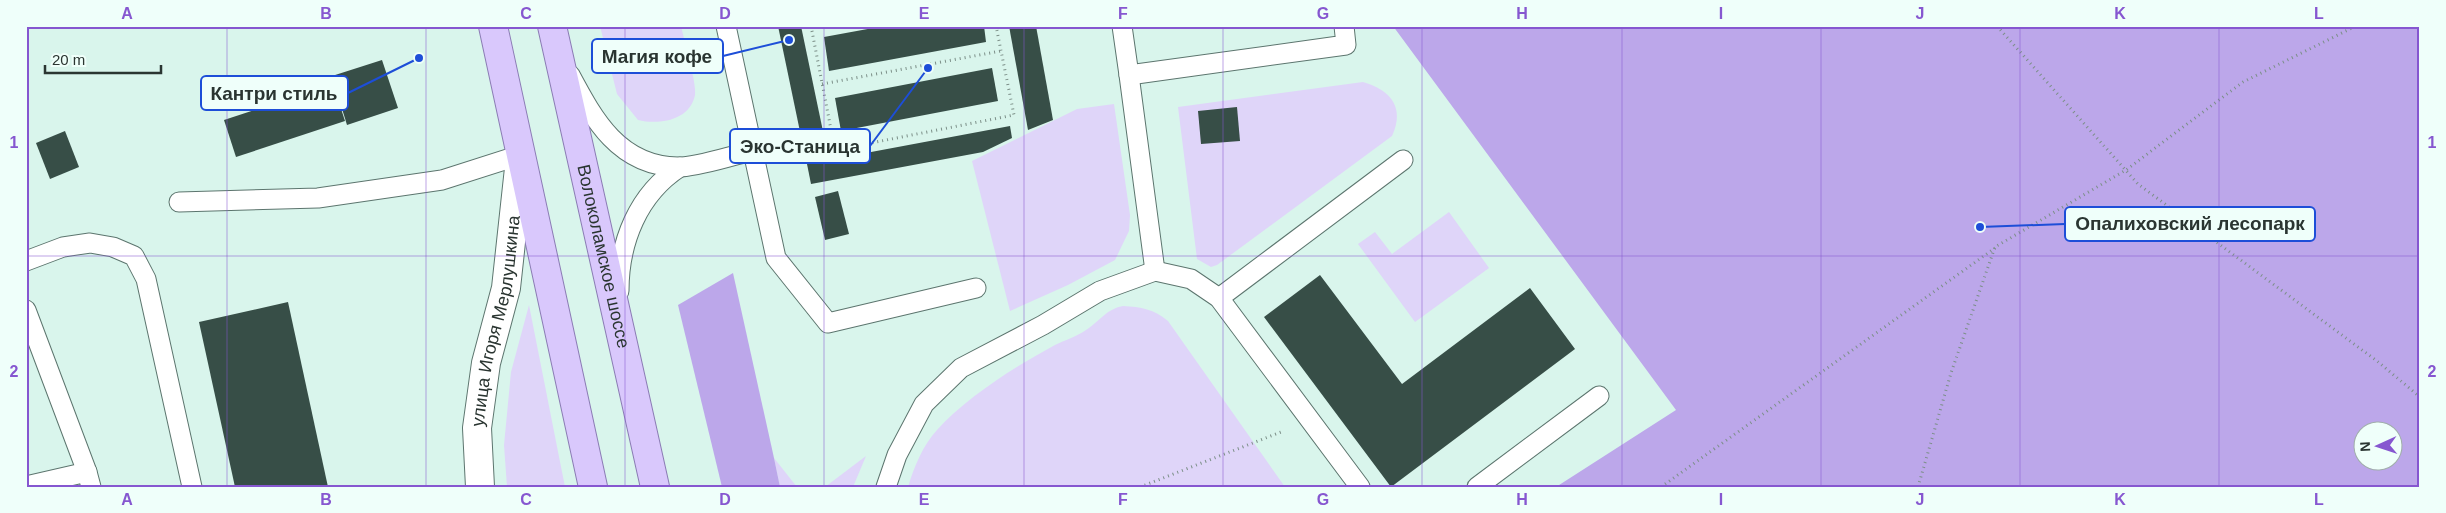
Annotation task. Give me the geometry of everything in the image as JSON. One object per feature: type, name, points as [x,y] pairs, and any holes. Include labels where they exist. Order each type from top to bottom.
[{"type":"main road","points":[[493,26],[593,487]]},
{"type":"main road","name":"Волоколамское шоссе","points":[[554,38],[654,487]]},
{"type":"street","name":"улица Игоря Мерлушкина","points":[[480,487],[477,428],[486,363],[506,288],[520,155]]},
{"type":"lane","points":[[726,26],[776,258],[828,323],[976,288]]},
{"type":"lane","points":[[1122,26],[1155,271]]},
{"type":"lane","points":[[1129,75],[1346,45],[1344,26]]},
{"type":"lane","points":[[554,38],[593,118],[613,142],[637,157],[662,165],[680,167],[755,159]]},
{"type":"lane","points":[[179,202],[318,198],[442,180],[520,155]]},
{"type":"lane","points":[[1219,298],[1402,160]]},
{"type":"lane","points":[[619,325],[619,270],[632,221],[646,198],[666,176],[680,167]]},
{"type":"lane","points":[[26,261],[63,247],[90,243],[113,246],[134,256],[146,278],[192,487]]},
{"type":"lane","points":[[886,487],[897,455],[924,404],[961,368],[1043,325],[1100,291],[1155,271],[1191,279],[1219,298],[1360,487]]},
{"type":"lane","points":[[26,310],[89,480],[26,486]]},
{"type":"lane","points":[[1477,487],[1599,396]]},
{"type":"path","points":[[811,26],[835,150]]},
{"type":"path","points":[[755,159],[835,150],[1014,115],[996,26]]},
{"type":"path","points":[[1997,26],[2138,184],[2377,361],[2420,398]]},
{"type":"path","points":[[1661,487],[1995,247],[2126,170],[2243,82],[2356,26]]},
{"type":"path","points":[[822,84],[1001,51]]},
{"type":"path","points":[[1918,487],[1951,373],[1995,247]]},
{"type":"path","points":[[1140,487],[1310,421]]},
{"type":"shaded area","points":[[600,26],[681,26],[695,89],[692,104],[687,111],[680,116],[664,121],[638,120],[617,94]]},
{"type":"shaded area","points":[[1393,26],[2420,26],[2420,487],[1556,487],[1676,410]]},
{"type":"shaded area","points":[[1363,82],[1381,90],[1393,102],[1397,117],[1392,136],[1217,265],[1211,267],[1197,259],[1178,107]]},
{"type":"shaded area","points":[[1114,104],[1130,215],[1129,231],[1115,260],[1068,285],[1010,311],[972,161],[1077,109]]},
{"type":"shaded area","points":[[1449,212],[1489,268],[1415,322],[1358,244],[1375,232],[1392,254]]},
{"type":"shaded area","points":[[733,273],[780,487],[722,487],[678,305]]},
{"type":"shaded area","points":[[529,305],[565,487],[507,487],[504,445],[511,372]]},
{"type":"shaded area","points":[[1123,306],[1147,309],[1168,321],[1285,487],[908,487],[916,464],[927,442],[949,418],[977,394],[1024,362],[1074,337],[1091,327],[1107,313]]},
{"type":"shaded area","points":[[866,456],[853,487],[825,487]]},
{"type":"shaded area","points":[[774,458],[797,487],[780,487]]},
{"type":"building","points":[[778,26],[801,26],[825,141],[803,146]]},
{"type":"building","points":[[884,26],[984,26],[986,42],[829,71],[824,37]]},
{"type":"building","points":[[1009,26],[1036,26],[1053,120],[1028,130]]},
{"type":"building","points":[[382,60],[398,108],[347,125],[332,76]]},
{"type":"building","points":[[992,68],[998,101],[841,131],[835,98]]},
{"type":"building","points":[[333,84],[345,121],[236,157],[224,120]]},
{"type":"building","points":[[1237,107],[1240,141],[1201,144],[1198,111]]},
{"type":"building","points":[[1010,126],[1012,138],[983,152],[811,184],[807,164]]},
{"type":"building","points":[[65,131],[79,167],[50,179],[36,143]]},
{"type":"building","points":[[838,191],[849,234],[825,240],[815,197]]},
{"type":"building","points":[[1320,275],[1402,384],[1530,288],[1575,349],[1391,487],[1264,317]]},
{"type":"building","points":[[288,302],[328,487],[235,487],[199,322]]},
{"type":"place","name":"Магия кофе","points":[[789,40]]},
{"type":"place","name":"Кантри стиль","points":[[419,58]]},
{"type":"place","name":"Эко-Станица","points":[[928,68]]},
{"type":"place","name":"Опалиховский лесопарк","points":[[1980,227]]}]
